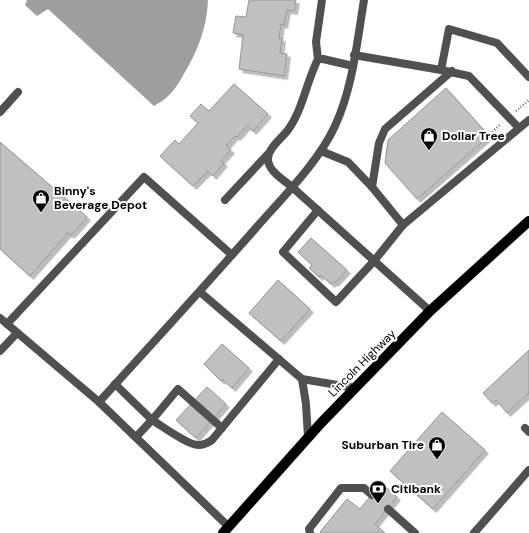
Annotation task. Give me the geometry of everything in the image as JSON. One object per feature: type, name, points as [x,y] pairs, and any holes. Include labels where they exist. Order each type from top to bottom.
[{"type":"main road","name":"Lincoln Highway","points":[[226,530],[308,437],[430,311],[525,229],[529,221]]},
{"type":"lane","points":[[225,200],[288,130],[299,111],[307,92],[313,69],[318,59],[316,42],[322,0]]},
{"type":"lane","points":[[99,402],[200,292],[292,187],[321,151],[343,107],[353,66],[364,0]]},
{"type":"lane","points":[[441,70],[449,29],[497,43],[529,77]]},
{"type":"lane","points":[[354,55],[452,71],[469,76],[519,128]]},
{"type":"lane","points":[[318,59],[323,58],[353,66]]},
{"type":"lane","points":[[372,187],[379,143],[385,129],[452,71]]},
{"type":"lane","points":[[0,112],[18,92]]},
{"type":"lane","points":[[318,210],[283,252],[336,302],[374,261],[403,225],[529,120]]},
{"type":"lane","points":[[321,151],[348,162],[372,187],[403,225]]},
{"type":"lane","points":[[268,154],[270,168],[430,311]]},
{"type":"lane","points":[[7,324],[144,177],[232,255]]},
{"type":"lane","points":[[200,292],[302,379],[355,388]]},
{"type":"lane","points":[[0,318],[99,402],[136,437],[226,530]]},
{"type":"lane","points":[[0,351],[17,333]]},
{"type":"lane","points":[[115,384],[152,420],[184,440],[196,445],[204,445],[212,440],[279,359]]},
{"type":"lane","points":[[302,379],[306,404],[308,437]]},
{"type":"lane","points":[[136,437],[178,390],[222,428]]},
{"type":"lane","points":[[474,533],[529,470]]},
{"type":"lane","points":[[310,533],[309,529],[341,488],[364,488],[372,495]]},
{"type":"lane","points":[[388,509],[415,533]]},
{"type":"shaded area","points":[[27,0],[208,0],[204,29],[190,64],[172,91],[154,106],[48,9],[37,16],[25,5]]},
{"type":"building","points":[[249,0],[296,0],[294,11],[287,10],[284,25],[281,24],[279,38],[282,38],[280,53],[287,54],[284,76],[239,69],[243,35],[233,33],[236,16],[246,17]]},
{"type":"building","points":[[234,84],[268,114],[253,131],[247,126],[237,137],[235,136],[226,146],[231,150],[221,161],[224,163],[213,176],[208,171],[193,186],[160,156],[175,140],[179,144],[198,123],[190,116],[201,104],[209,111]]},
{"type":"building","name":"Dollar Tree","points":[[446,88],[489,136],[417,199],[385,163],[388,140]]},
{"type":"building","name":"Binny's Beverage Depot","points":[[0,142],[87,217],[71,235],[68,233],[30,276],[0,249]]},
{"type":"building","points":[[311,238],[347,270],[335,283],[333,282],[331,284],[321,275],[319,277],[309,268],[312,265],[298,252]]},
{"type":"building","points":[[278,280],[310,309],[281,341],[249,313]]},
{"type":"building","points":[[222,344],[249,368],[232,388],[222,379],[221,381],[204,364]]},
{"type":"building","points":[[529,350],[529,393],[507,413],[496,400],[492,403],[483,393]]},
{"type":"building","points":[[207,387],[226,404],[196,438],[176,420]]},
{"type":"building","name":"Suburban Tire","points":[[442,412],[485,450],[433,509],[390,471]]},
{"type":"building","name":"Citibank","points":[[381,483],[397,497],[375,524],[385,533],[320,532],[347,499],[360,509]]},
{"type":"place","name":"Dollar Tree","points":[[429,151]]},
{"type":"place","name":"Binny's Beverage Depot","points":[[41,213]]},
{"type":"place","name":"Suburban Tire","points":[[437,460]]},
{"type":"place","name":"Citibank","points":[[378,504]]}]
